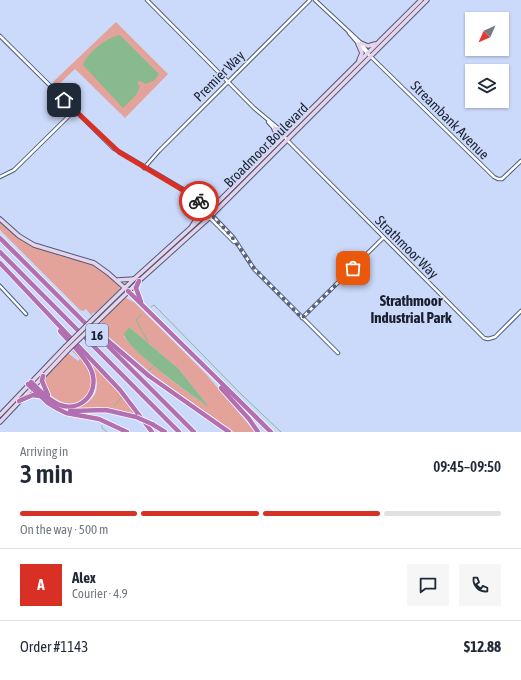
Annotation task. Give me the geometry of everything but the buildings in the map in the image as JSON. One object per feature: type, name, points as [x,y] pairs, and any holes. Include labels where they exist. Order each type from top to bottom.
[{"type":"highway","name":"16","points":[[0,238],[194,432]]},
{"type":"highway","name":"16","points":[[0,252],[179,432]]},
{"type":"highway","points":[[0,263],[84,359],[92,371],[94,380],[94,385],[89,397],[79,404],[63,406],[50,399],[31,385]]},
{"type":"highway","points":[[137,280],[136,288],[143,306]]},
{"type":"highway","points":[[126,289],[196,360],[254,415],[269,432]]},
{"type":"highway","points":[[37,304],[120,390],[152,432]]},
{"type":"highway","points":[[84,322],[149,376],[229,432]]},
{"type":"highway","points":[[196,360],[249,419],[258,432]]},
{"type":"highway","points":[[43,376],[43,385],[50,399]]},
{"type":"highway","points":[[31,385],[41,396],[66,413],[99,419],[127,432]]},
{"type":"highway","points":[[18,401],[33,395],[41,396]]},
{"type":"highway","points":[[58,409],[74,411],[106,410],[136,417],[165,432]]},
{"type":"main road","name":"Broadmoor Boulevard","points":[[31,385],[126,289],[209,215],[421,0]]},
{"type":"main road","name":"Broadmoor Boulevard","points":[[137,280],[186,233],[209,215],[292,128],[358,63],[428,0]]},
{"type":"main road","points":[[359,43],[368,46],[378,42]]},
{"type":"main road","points":[[358,63],[362,52],[359,43]]},
{"type":"main road","points":[[275,146],[278,137],[276,129],[285,131],[292,128]]},
{"type":"main road","points":[[186,233],[197,218],[198,210],[188,196]]},
{"type":"main road","points":[[0,219],[19,236],[34,245],[89,261],[101,267],[126,289]]},
{"type":"main road","points":[[117,280],[137,280]]},
{"type":"main road","name":"Broadmoor Boulevard","points":[[31,385],[43,376],[67,348]]},
{"type":"main road","points":[[0,422],[31,385]]},
{"type":"main road","points":[[0,415],[31,385]]},
{"type":"street","name":"Strathmoor Way","points":[[147,0],[486,339],[495,337],[521,311]]},
{"type":"street","name":"Premier Way","points":[[144,168],[154,156],[310,0]]},
{"type":"street","points":[[315,0],[369,53]]},
{"type":"street","points":[[0,36],[113,148],[144,168],[193,196],[234,242],[253,267],[338,353]]},
{"type":"street","name":"Streambank Avenue","points":[[369,53],[495,178],[502,179],[521,161]]},
{"type":"street","points":[[0,177],[14,170],[75,110]]},
{"type":"street","points":[[183,191],[209,215]]},
{"type":"street","points":[[302,318],[384,238]]},
{"type":"street","points":[[0,286],[26,314]]},
{"type":"shaded area","points":[[116,22],[168,74],[125,118],[75,69],[57,86],[53,82]]},
{"type":"shaded area","points":[[120,35],[159,74],[155,80],[146,84],[140,81],[137,82],[140,87],[136,95],[123,108],[83,65],[85,60],[98,46],[115,36]]},
{"type":"shaded area","points":[[0,221],[23,240],[88,262],[97,267],[116,280],[120,289],[95,313],[94,312],[91,315],[86,309],[83,311],[80,310],[0,230]]},
{"type":"shaded area","points":[[124,297],[134,302],[206,374],[255,432],[234,432],[156,377],[96,326],[99,325],[106,331],[107,329],[101,322]],"holes":[[[129,327],[178,368],[208,406],[164,374],[133,347],[124,337]]]},
{"type":"shaded area","points":[[129,327],[178,368],[209,407],[162,372],[136,350],[124,334]]},
{"type":"shaded area","points":[[74,350],[88,369],[91,379],[91,392],[79,403],[73,404],[54,398],[46,388],[45,382],[46,376],[50,370],[68,353],[78,361],[80,359],[72,351]]},
{"type":"shaded area","points":[[84,356],[128,402],[136,414],[115,409],[77,408],[92,398],[96,392],[97,385],[93,371]]},
{"type":"waterway","points":[[151,307],[154,305],[241,394],[281,432]]},
{"type":"waterway","points":[[142,314],[136,320],[148,342]]},
{"type":"waterway","points":[[147,372],[154,366]]},
{"type":"waterway","points":[[114,406],[122,397]]},
{"type":"waterway","points":[[102,426],[102,428],[107,432]]},
{"type":"way so far","points":[[199,201],[232,237],[234,242],[253,267],[302,318],[353,268]]},
{"type":"district","name":"Strathmoor Industrial Park","points":[[411,310]]},
{"type":"route","points":[[64,100],[110,146],[199,201]]}]
